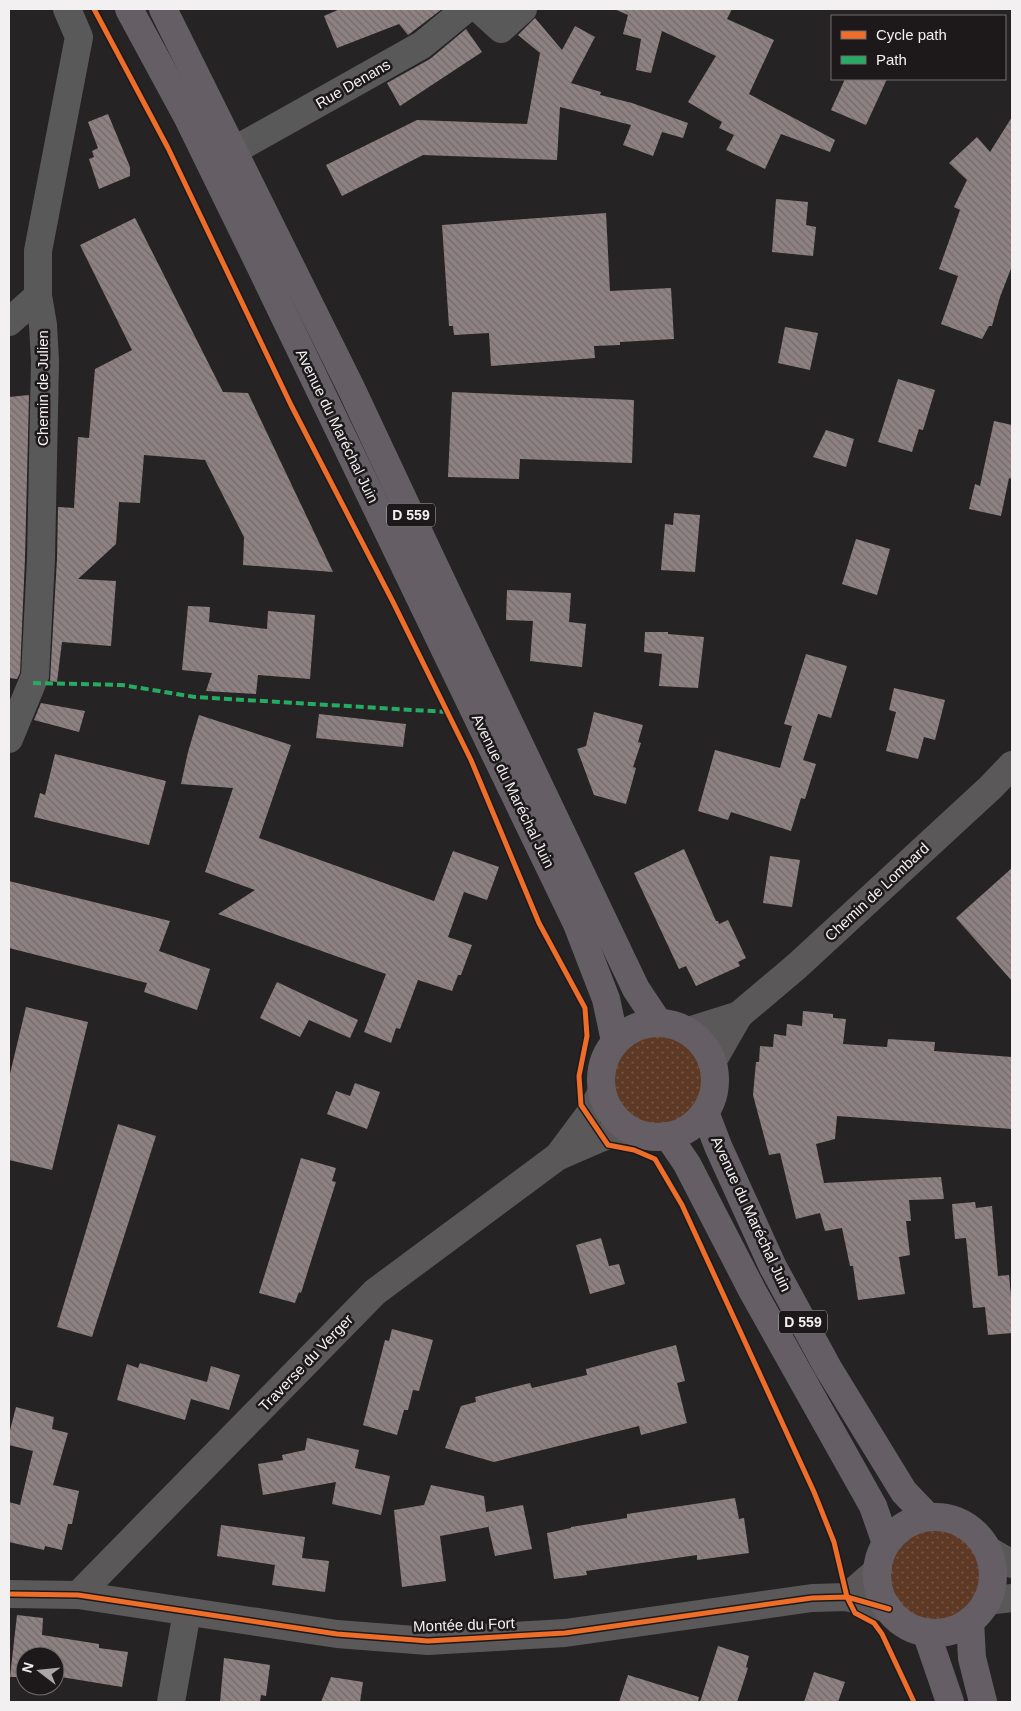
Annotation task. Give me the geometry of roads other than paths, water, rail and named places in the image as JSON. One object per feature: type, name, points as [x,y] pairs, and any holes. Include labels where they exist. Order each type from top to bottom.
[{"type":"main road","name":"Avenue du Maréchal Juin","points":[[129,9],[188,118],[248,240],[577,924],[606,999],[615,1041]]},
{"type":"main road","name":"Avenue du Maréchal Juin","points":[[163,9],[352,388],[636,989],[658,1022]]},
{"type":"main road","points":[[658,1022],[674,1024],[688,1031],[703,1045],[712,1062],[715,1079],[712,1096],[705,1112],[695,1123],[682,1132],[654,1137],[641,1135],[629,1130],[611,1114],[602,1092],[600,1074],[605,1056],[615,1041],[628,1031],[642,1024],[658,1022]]},
{"type":"main road","name":"Avenue du Maréchal Juin","points":[[705,1112],[718,1146],[773,1267],[824,1360],[904,1492],[928,1517]]},
{"type":"main road","name":"Avenue du Maréchal Juin","points":[[668,1136],[687,1164],[753,1292],[873,1506],[886,1543]]},
{"type":"main road","points":[[983,1702],[972,1658],[990,1607],[993,1576],[988,1550],[978,1535],[963,1524],[946,1518],[928,1517],[915,1520],[904,1526],[886,1543],[880,1556],[878,1570],[880,1591],[889,1609],[899,1620],[912,1628],[926,1632],[942,1632],[956,1628],[990,1607]]},
{"type":"main road","points":[[926,1632],[950,1702]]},
{"type":"street","name":"Chemin de Julien","points":[[9,739],[36,676],[44,361],[43,324],[38,296],[38,251],[78,37],[66,9]]},
{"type":"street","name":"Rue Denans","points":[[234,151],[422,45],[466,9]]},
{"type":"street","points":[[479,9],[501,29],[523,9]]},
{"type":"street","points":[[9,322],[38,296]]},
{"type":"street","name":"Chemin de Lombard","points":[[712,1062],[739,1015],[797,966],[991,787],[1012,765]]},
{"type":"street","name":"Chemin de Lombard","points":[[688,1031],[739,1015]]},
{"type":"street","name":"Traverse du Verger","points":[[557,1157],[588,1116],[602,1092]]},
{"type":"street","name":"Traverse du Verger","points":[[78,1595],[376,1292],[557,1157],[603,1137],[629,1130]]},
{"type":"street","points":[[988,1550],[1012,1564]]},
{"type":"street","points":[[847,1597],[878,1570]]},
{"type":"street","name":"Montée du Fort","points":[[9,1594],[78,1595],[337,1634],[428,1641],[565,1633],[812,1598],[847,1597],[889,1609]]},
{"type":"street","points":[[171,1702],[187,1612]]}]
